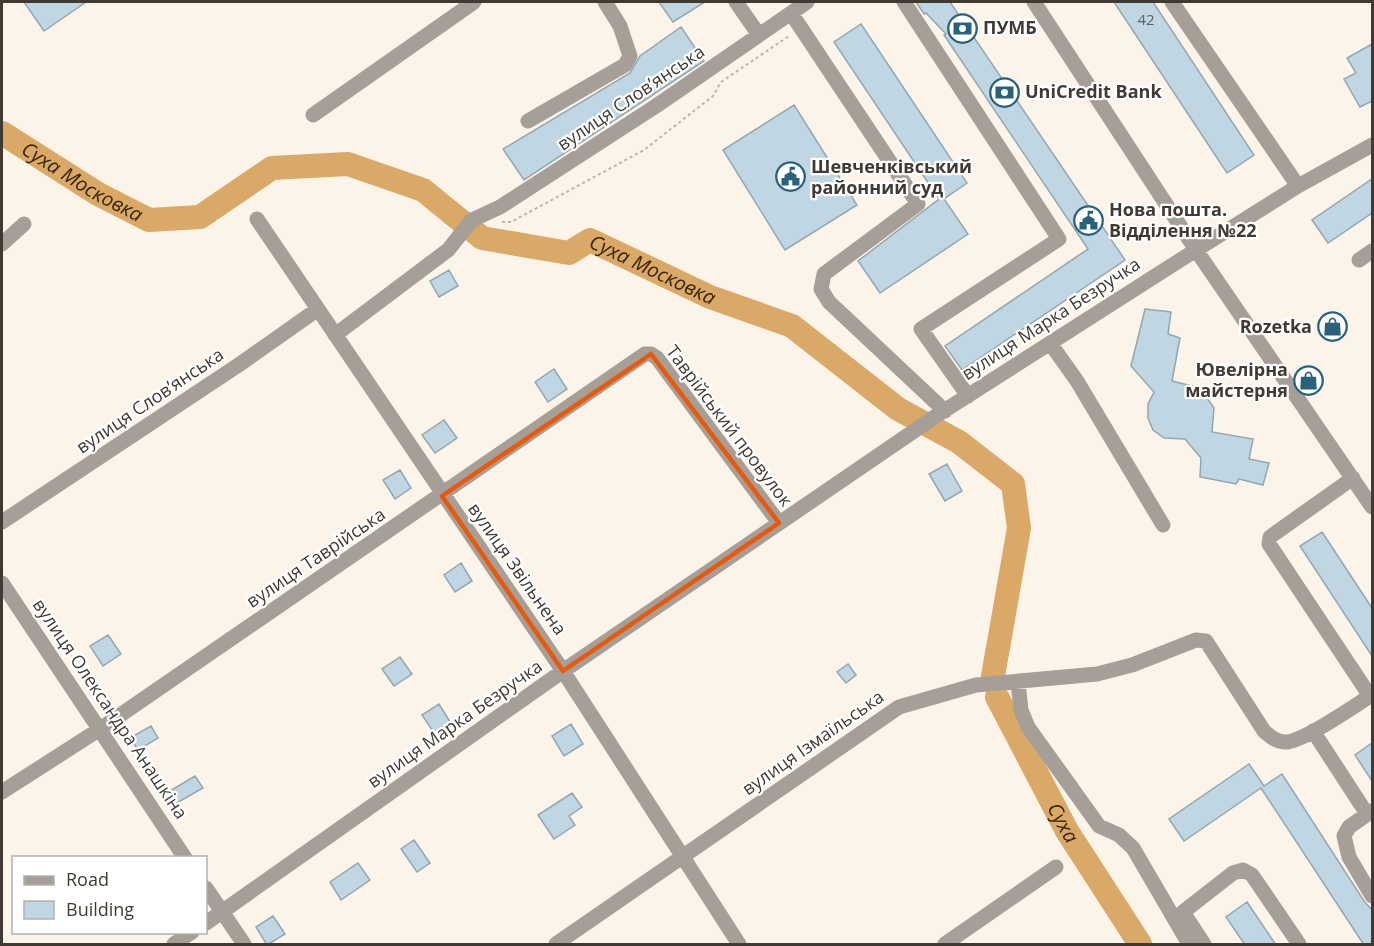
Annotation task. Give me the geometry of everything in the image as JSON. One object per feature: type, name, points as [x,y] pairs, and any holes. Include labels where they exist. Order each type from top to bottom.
[{"type":"street","points":[[313,116],[474,2]]},
{"type":"street","points":[[528,121],[625,65],[630,56],[628,44],[604,2]]},
{"type":"street","points":[[736,2],[759,35]]},
{"type":"street","name":"вулиця Слов’янська","points":[[335,334],[448,250],[467,226],[656,106],[807,2]]},
{"type":"street","points":[[904,2],[1059,238],[921,329],[968,396]]},
{"type":"street","points":[[1034,2],[1196,250],[1372,507]]},
{"type":"street","points":[[1172,2],[1298,186]]},
{"type":"street","points":[[791,13],[918,204],[824,274],[821,289],[828,302],[941,413]]},
{"type":"street","name":"вулиця Марка Безручка","points":[[207,922],[563,671],[941,413],[1298,186],[1372,145]]},
{"type":"street","name":"вулиця Звільнена","points":[[256,219],[563,671],[684,856],[739,945]]},
{"type":"street","points":[[2,244],[24,224]]},
{"type":"street","points":[[1359,260],[1372,251]]},
{"type":"street","name":"вулиця Слов’янська","points":[[2,522],[240,364],[318,309]]},
{"type":"street","points":[[1050,343],[1077,381],[1162,525]]},
{"type":"street","name":"вулиця Таврійська","points":[[2,792],[100,729],[649,353]]},
{"type":"street","name":"Таврійський провулок","points":[[649,353],[657,358],[779,523]]},
{"type":"street","points":[[1353,478],[1270,537],[1269,544],[1370,696],[1313,731],[1370,813],[1349,827],[1344,836],[1349,857],[1372,896]]},
{"type":"street","name":"вулиця Олександра Анашкіна","points":[[2,583],[184,856]]},
{"type":"street","name":"вулиця Ізмаїльська","points":[[556,945],[899,707],[976,685],[1096,674],[1131,665],[1196,640],[1206,641],[1214,650],[1264,731],[1274,740],[1287,743],[1313,731]]},
{"type":"street","points":[[1018,682],[1021,710],[1028,727],[1099,826],[1119,835],[1132,848],[1178,915],[1204,945]]},
{"type":"street","points":[[945,945],[1056,867]]},
{"type":"street","points":[[1178,915],[1233,873],[1243,870],[1252,875],[1299,945]]},
{"type":"street","points":[[207,890],[244,945]]},
{"type":"street","points":[[1178,915],[1189,945]]},
{"type":"street","points":[[174,945],[190,934]]},
{"type":"path","points":[[494,222],[511,222],[644,150],[713,96],[721,82],[801,28]]},
{"type":"highlighted area","points":[[651,354],[779,523],[563,671],[442,496]]},
{"type":"building","points":[[24,2],[86,2],[44,31]]},
{"type":"building","points":[[659,2],[705,2],[673,22]]},
{"type":"building","points":[[916,2],[950,2],[1125,260],[962,370],[945,346],[1088,249],[944,35],[946,34],[926,13],[924,14]]},
{"type":"building","points":[[1114,2],[1153,2],[1254,155],[1227,173]]},
{"type":"building","points":[[861,24],[967,183],[944,199],[968,234],[880,293],[858,261],[939,199],[834,42]]},
{"type":"building","points":[[681,27],[704,61],[524,180],[503,149],[630,73],[640,56]]},
{"type":"building","points":[[1372,44],[1372,101],[1360,107],[1344,79],[1356,73],[1347,58]]},
{"type":"building","name":"Шевченківський районний суд","points":[[794,105],[857,205],[785,250],[723,150]]},
{"type":"building","points":[[1372,179],[1372,213],[1328,243],[1312,220]]},
{"type":"building","points":[[449,270],[458,286],[439,297],[430,281]]},
{"type":"building","points":[[1145,309],[1171,312],[1168,334],[1180,338],[1172,381],[1200,388],[1214,408],[1212,432],[1253,439],[1249,459],[1269,463],[1263,485],[1239,479],[1236,484],[1200,477],[1201,458],[1185,439],[1164,438],[1153,430],[1148,418],[1148,404],[1154,392],[1131,366]]},
{"type":"building","points":[[554,369],[567,389],[548,402],[535,382]]},
{"type":"building","points":[[444,420],[457,438],[435,453],[422,435]]},
{"type":"building","points":[[947,464],[962,491],[945,501],[929,474]]},
{"type":"building","points":[[400,470],[411,488],[395,499],[383,480]]},
{"type":"building","points":[[1322,532],[1372,608],[1372,656],[1300,546]]},
{"type":"building","points":[[461,563],[472,581],[455,592],[444,575]]},
{"type":"building","points":[[108,635],[121,654],[103,666],[90,646]]},
{"type":"building","points":[[400,657],[412,674],[394,686],[382,669]]},
{"type":"building","points":[[848,664],[856,675],[846,683],[837,672]]},
{"type":"building","points":[[439,704],[452,725],[436,736],[422,715]]},
{"type":"building","points":[[571,724],[583,744],[564,756],[552,736]]},
{"type":"building","points":[[151,726],[158,738],[138,750],[130,738]]},
{"type":"building","points":[[1372,743],[1372,781],[1355,755]]},
{"type":"building","points":[[1249,764],[1264,786],[1282,774],[1372,910],[1372,945],[1364,945],[1261,788],[1184,841],[1169,819]]},
{"type":"building","points":[[195,776],[203,788],[175,804],[168,792]]},
{"type":"building","points":[[572,793],[582,807],[569,816],[575,825],[554,839],[538,815]]},
{"type":"building","points":[[414,840],[430,863],[417,872],[401,849]]},
{"type":"building","points":[[358,863],[370,880],[341,900],[330,882]]},
{"type":"building","points":[[1247,902],[1276,945],[1245,945],[1226,917]]},
{"type":"building","points":[[273,916],[285,934],[267,945],[256,927]]},
{"type":"waterway","name":"Суха Московка","points":[[2,133],[98,194],[149,220],[200,217],[272,168],[348,164],[423,190],[482,238],[569,253],[590,240],[710,297],[792,326],[898,409],[959,442],[1013,484],[1019,528],[993,676]]},
{"type":"waterway","name":"Суха","points":[[997,697],[1067,831],[1140,944]]},
{"type":"place","name":"ПУМБ","points":[[962,28]]},
{"type":"place","name":"UniCredit Bank","points":[[1004,92]]},
{"type":"place","name":"Шевченківський районний суд","points":[[790,177]]},
{"type":"place","name":"Нова пошта. Відділення №22","points":[[1088,220]]},
{"type":"place","name":"Rozetka","points":[[1333,327]]},
{"type":"place","name":"Ювелірна майстерня","points":[[1309,380]]}]
